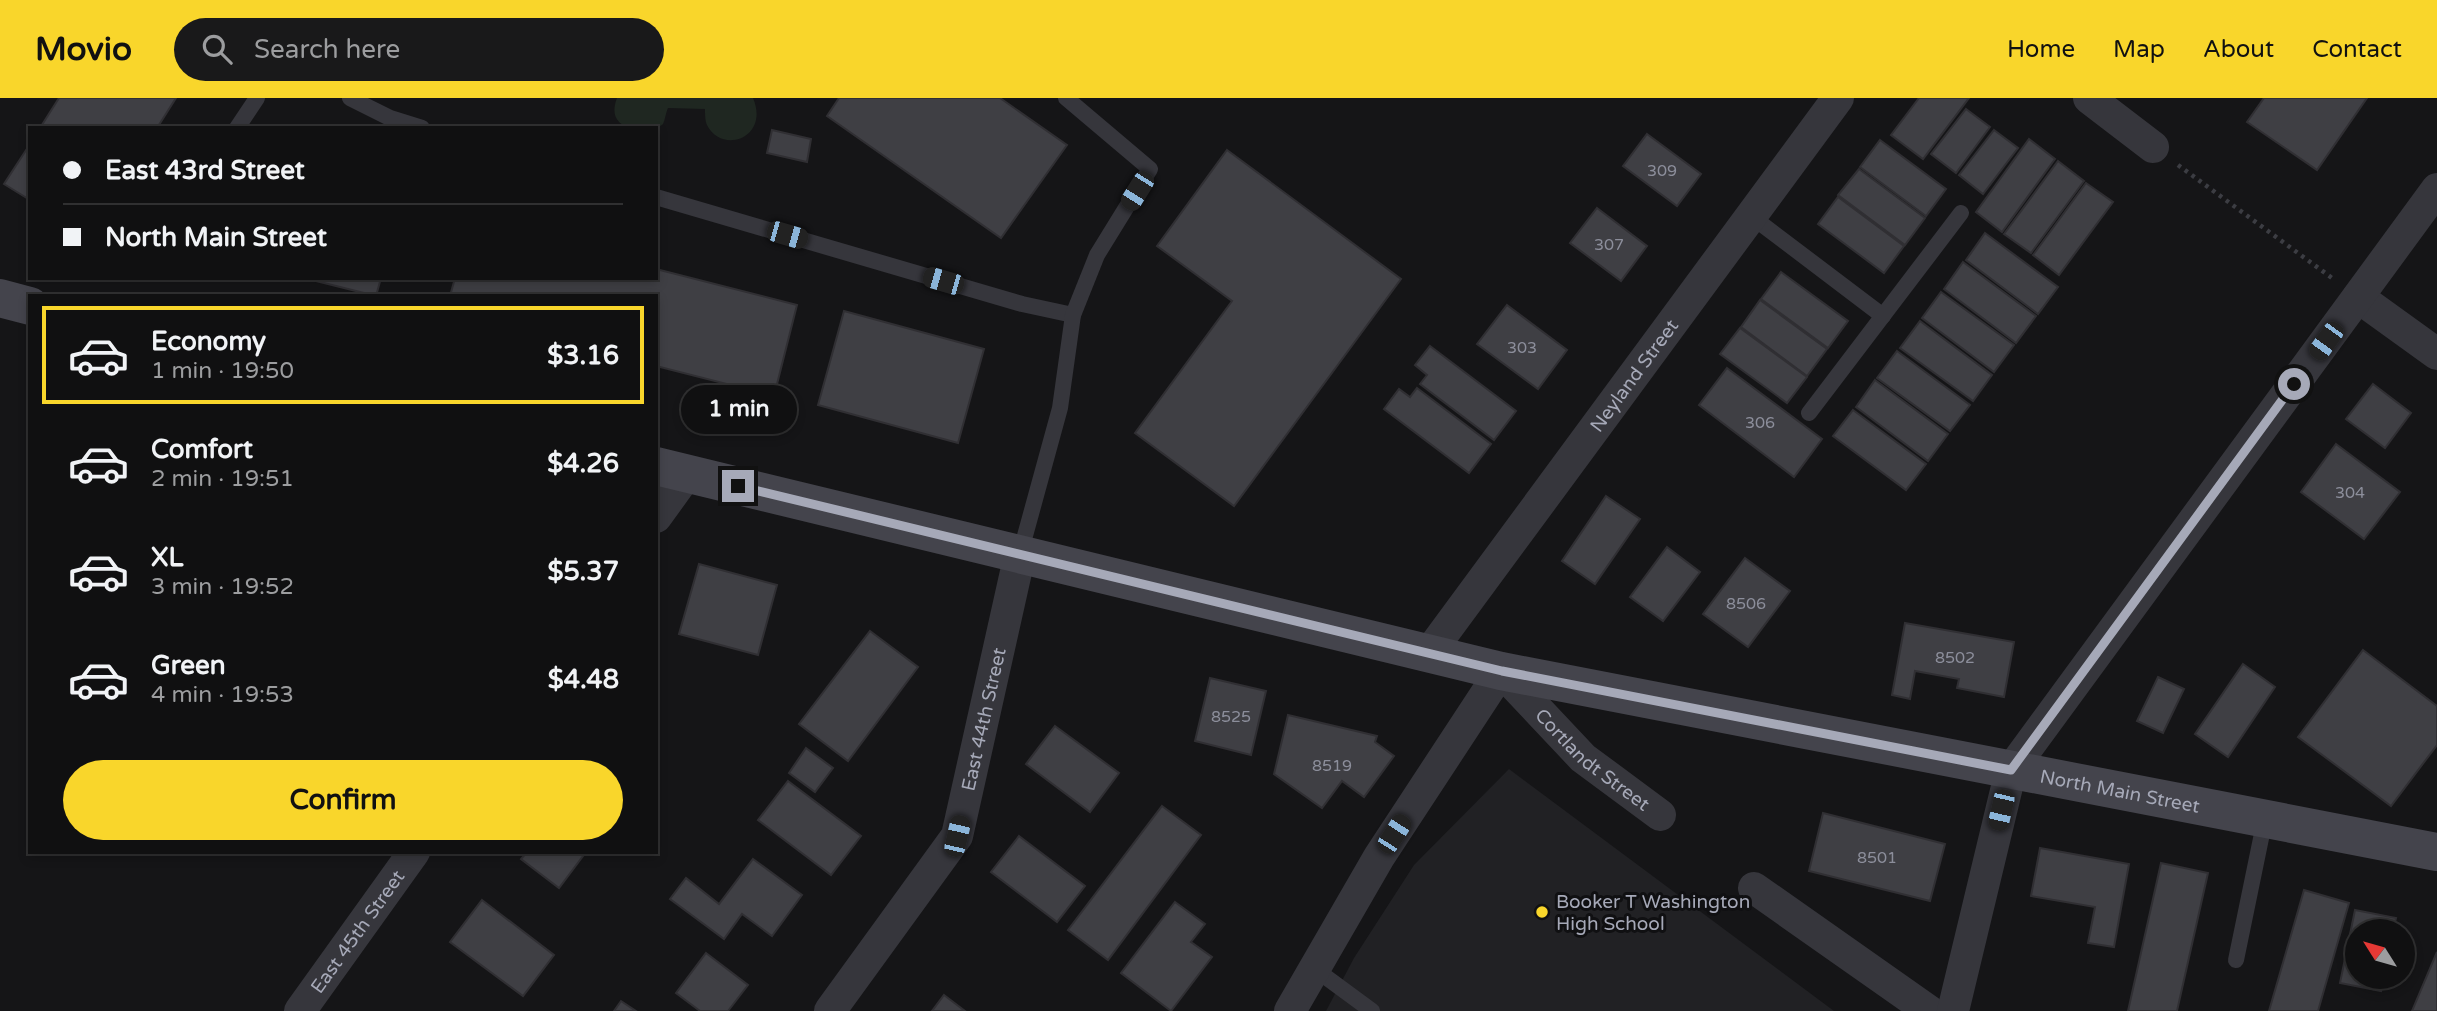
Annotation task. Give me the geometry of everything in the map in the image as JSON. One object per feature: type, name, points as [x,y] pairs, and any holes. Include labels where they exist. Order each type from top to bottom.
[{"type":"main road","points":[[0,298],[28,305]]},
{"type":"main road","name":"North Main Street","points":[[672,470],[1502,671],[2437,852]]},
{"type":"street","name":"Neyland Street","points":[[1429,653],[1838,98]]},
{"type":"street","points":[[2088,98],[2153,147]]},
{"type":"street","points":[[1953,1011],[2011,770],[2437,189]]},
{"type":"street","points":[[2358,297],[2437,354]]},
{"type":"street","points":[[658,511],[672,470]]},
{"type":"street","name":"East 44th Street","points":[[830,1011],[957,836],[1020,554]]},
{"type":"street","points":[[1290,1011],[1379,857],[1502,671]]},
{"type":"street","name":"Cortlandt Street","points":[[1502,671],[1583,758],[1660,816]]},
{"type":"street","name":"East 45th Street","points":[[300,1011],[413,854]]},
{"type":"street","points":[[1754,888],[1929,1011]]},
{"type":"lane","points":[[238,126],[257,98]]},
{"type":"lane","points":[[350,98],[390,118],[416,126]]},
{"type":"lane","points":[[1020,554],[1060,408],[1073,315],[1097,255],[1150,169],[1066,98]]},
{"type":"lane","points":[[658,198],[1021,304],[1073,315]]},
{"type":"lane","points":[[1809,413],[1961,213]]},
{"type":"lane","points":[[1751,216],[1883,316]]},
{"type":"lane","points":[[2236,960],[2265,819]]},
{"type":"lane","points":[[1315,969],[1372,1011]]},
{"type":"path","points":[[2194,178],[2358,297]]},
{"type":"shaded area","points":[[617,98],[753,98],[757,112],[750,132],[733,140],[714,134],[707,125],[705,109],[668,108],[663,124],[658,126],[623,125],[617,120],[614,111]]},
{"type":"shaded area","name":"Booker T Washington High School","points":[[1509,769],[1834,1011],[1326,1011],[1354,958],[1414,865]]},
{"type":"building","points":[[59,98],[176,98],[158,126],[41,126]]},
{"type":"building","points":[[839,98],[1000,98],[1067,145],[1001,238],[827,116]]},
{"type":"building","points":[[1919,98],[1969,98],[1923,159],[1891,135]]},
{"type":"building","points":[[2264,98],[2367,98],[2317,170],[2247,122]]},
{"type":"building","points":[[1966,109],[1990,127],[1956,173],[1931,154]]},
{"type":"building","points":[[772,130],[811,139],[807,162],[767,153]]},
{"type":"building","points":[[1994,130],[2018,148],[1983,194],[1959,175]]},
{"type":"building","points":[[1647,134],[1701,174],[1677,206],[1623,166]]},
{"type":"building","points":[[2029,139],[2055,159],[2002,232],[1976,212]]},
{"type":"building","points":[[1880,140],[1946,189],[1926,216],[1860,167]]},
{"type":"building","points":[[28,147],[28,199],[4,184]]},
{"type":"building","points":[[1227,150],[1401,279],[1234,506],[1135,433],[1232,301],[1157,246]]},
{"type":"building","points":[[2058,161],[2084,181],[2031,253],[2004,234]]},
{"type":"building","points":[[1859,169],[1925,218],[1905,245],[1838,195]]},
{"type":"building","points":[[2086,183],[2113,202],[2059,275],[2033,255]]},
{"type":"building","points":[[1838,197],[1904,246],[1884,273],[1818,224]]},
{"type":"building","points":[[1597,208],[1647,246],[1621,281],[1570,243]]},
{"type":"building","points":[[1985,233],[2058,287],[2038,314],[1966,260]]},
{"type":"building","points":[[1963,262],[2036,316],[2016,343],[1944,289]]},
{"type":"building","points":[[658,270],[797,305],[774,396],[658,367],[658,294],[451,294],[454,280],[658,280]]},
{"type":"building","points":[[1781,272],[1848,321],[1828,348],[1761,299]]},
{"type":"building","points":[[312,280],[380,280],[377,294]]},
{"type":"building","points":[[1941,292],[2014,345],[1994,372],[1922,318]]},
{"type":"building","points":[[1760,300],[1827,349],[1807,376],[1741,327]]},
{"type":"building","points":[[1507,305],[1567,350],[1538,389],[1477,344]]},
{"type":"building","points":[[844,311],[984,349],[958,443],[818,405]]},
{"type":"building","points":[[1920,321],[1992,375],[1973,401],[1900,348]]},
{"type":"building","points":[[1740,328],[1807,377],[1787,403],[1720,354]]},
{"type":"building","points":[[1430,346],[1516,411],[1494,440],[1420,384],[1427,375],[1415,365]]},
{"type":"building","points":[[1897,351],[1970,405],[1950,431],[1877,378]]},
{"type":"building","points":[[1727,368],[1822,439],[1794,477],[1699,405]]},
{"type":"building","points":[[1875,380],[1948,434],[1928,461],[1856,407]]},
{"type":"building","points":[[2373,384],[2411,413],[2385,448],[2346,419]]},
{"type":"building","points":[[1417,388],[1491,444],[1469,473],[1384,409],[1399,389],[1410,397]]},
{"type":"building","points":[[1853,410],[1926,464],[1906,490],[1833,436]]},
{"type":"building","points":[[2336,444],[2400,492],[2364,539],[2301,492]]},
{"type":"building","points":[[1606,496],[1640,519],[1595,584],[1562,561]]},
{"type":"building","points":[[1667,547],[1700,572],[1663,621],[1630,597]]},
{"type":"building","points":[[1745,558],[1790,591],[1748,647],[1703,614]]},
{"type":"building","points":[[699,564],[777,585],[758,655],[679,634]]},
{"type":"building","points":[[1905,623],[2014,642],[2004,697],[1957,688],[1959,679],[1915,671],[1910,699],[1892,695]]},
{"type":"building","points":[[870,631],[918,667],[848,761],[799,724]]},
{"type":"building","points":[[2363,650],[2437,706],[2437,745],[2391,806],[2298,737]]},
{"type":"building","points":[[2243,664],[2275,687],[2228,757],[2195,734]]},
{"type":"building","points":[[2158,677],[2184,689],[2163,733],[2137,721]]},
{"type":"building","points":[[1210,678],[1266,691],[1251,755],[1195,741]]},
{"type":"building","points":[[1288,715],[1377,736],[1375,742],[1394,756],[1364,797],[1342,781],[1322,808],[1274,774]]},
{"type":"building","points":[[1055,726],[1119,773],[1090,812],[1026,764]]},
{"type":"building","points":[[806,748],[833,768],[815,792],[789,773]]},
{"type":"building","points":[[788,781],[861,836],[831,875],[758,820]]},
{"type":"building","points":[[1162,806],[1201,835],[1108,960],[1068,930]]},
{"type":"building","points":[[1823,813],[1945,844],[1930,901],[1809,871]]},
{"type":"building","points":[[1019,836],[1085,886],[1057,922],[991,872]]},
{"type":"building","points":[[2040,848],[2129,864],[2114,947],[2088,943],[2095,907],[2031,896]]},
{"type":"building","points":[[525,854],[584,854],[559,888],[521,859]]},
{"type":"building","points":[[753,859],[802,895],[772,936],[742,914],[724,939],[670,899],[686,878],[719,904]]},
{"type":"building","points":[[2161,863],[2208,873],[2177,1011],[2128,1011]]},
{"type":"building","points":[[2304,890],[2349,903],[2318,1011],[2269,1011]]},
{"type":"building","points":[[482,900],[554,955],[523,996],[450,942]]},
{"type":"building","points":[[1175,902],[1205,924],[1191,942],[1212,957],[1171,1011],[1121,973]]},
{"type":"building","points":[[2355,910],[2396,918],[2396,919],[2353,919]]},
{"type":"building","points":[[2437,952],[2437,1011],[2412,1011]]},
{"type":"building","points":[[706,953],[748,985],[728,1011],[700,1011],[676,993]]},
{"type":"building","points":[[2345,959],[2345,984],[2340,983]]},
{"type":"building","points":[[944,995],[965,1011],[932,1011]]},
{"type":"building","points":[[621,1001],[636,1011],[614,1011]]},
{"type":"place","name":"Booker T Washington High School","points":[[1542,912]]},
{"type":"route","points":[[738,486],[1502,671],[2011,770],[2294,384]]}]
